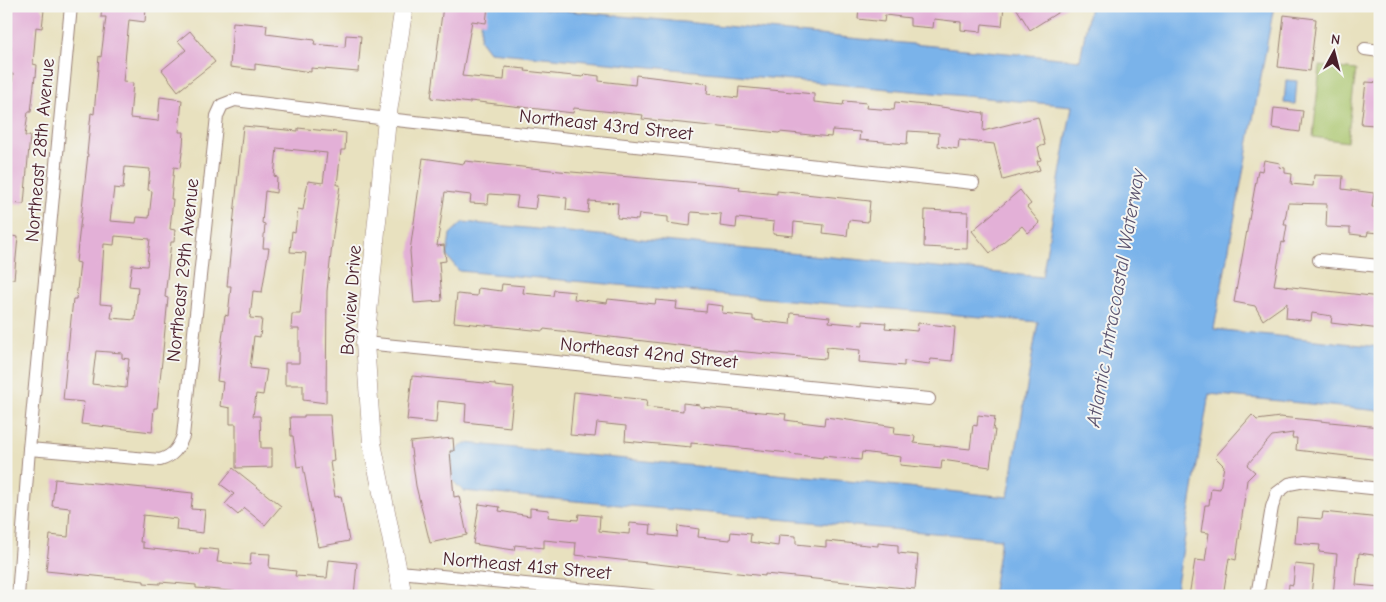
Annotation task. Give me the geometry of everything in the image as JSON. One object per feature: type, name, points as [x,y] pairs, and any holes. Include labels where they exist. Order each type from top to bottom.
[{"type":"street","name":"Northeast 28th Avenue","points":[[18,596],[29,449],[71,6]]},
{"type":"street","name":"Bayview Drive","points":[[403,596],[372,443],[365,343],[388,119],[404,6]]},
{"type":"street","points":[[1365,49],[1380,51]]},
{"type":"street","name":"Northeast 29th Avenue","points":[[29,449],[160,460],[169,457],[175,452],[183,436],[217,116],[222,105],[235,100]]},
{"type":"street","name":"Northeast 43rd Street","points":[[235,100],[388,119],[973,183]]},
{"type":"street","points":[[1319,260],[1380,266]]},
{"type":"street","name":"Northeast 42nd Street","points":[[365,343],[929,398]]},
{"type":"street","points":[[1257,596],[1272,507],[1277,493],[1290,484],[1305,481],[1380,489]]},
{"type":"street","name":"Northeast 41st Street","points":[[399,572],[651,596]]},
{"type":"green space","points":[[1320,66],[1356,70],[1347,142],[1313,137]]},
{"type":"water","name":"Atlantic Intracoastal Waterway","points":[[490,6],[516,6],[1080,60],[1090,6],[1274,6],[1214,329],[1380,347],[1380,411],[1209,394],[1175,596],[992,596],[1001,539],[463,491],[451,479],[452,454],[465,443],[1008,497],[1038,322],[459,271],[447,256],[450,234],[463,222],[1042,277],[1072,106],[489,52],[480,40],[482,14]]},
{"type":"water","points":[[1286,80],[1297,81],[1295,104],[1284,103]]},
{"type":"building","points":[[7,6],[41,6],[41,10],[44,10],[42,28],[36,27],[33,64],[37,65],[36,77],[25,136],[30,136],[24,204],[6,203],[6,116],[9,116],[13,74],[8,74],[11,47],[6,46]]},
{"type":"building","points":[[102,6],[146,7],[145,22],[129,20],[123,82],[133,83],[130,118],[158,121],[160,97],[182,100],[179,132],[184,132],[183,145],[180,168],[174,167],[170,229],[175,230],[174,242],[171,242],[165,297],[168,298],[162,361],[157,408],[154,408],[152,432],[81,424],[84,402],[63,400],[73,299],[76,299],[80,263],[76,262],[91,113],[94,114],[99,56],[101,57],[106,17],[101,17]],"holes":[[[125,167],[150,169],[148,190],[152,191],[149,218],[137,217],[136,223],[110,221],[114,188],[123,189]],[[115,236],[150,239],[147,266],[132,265],[129,286],[138,287],[135,320],[111,318],[113,305],[100,304],[104,244],[114,245]],[[96,351],[122,353],[122,358],[129,359],[126,388],[92,384]]]},
{"type":"building","points":[[443,6],[488,6],[486,23],[472,21],[462,76],[504,80],[505,67],[583,77],[584,74],[599,76],[599,81],[635,85],[636,75],[708,84],[707,94],[738,98],[739,87],[814,94],[814,102],[843,105],[844,101],[867,103],[866,108],[894,110],[895,102],[934,106],[984,113],[983,131],[1038,117],[1045,145],[1038,147],[1041,160],[1037,161],[1040,170],[1003,180],[994,144],[959,140],[958,149],[938,146],[939,133],[908,131],[907,144],[859,140],[860,132],[832,130],[831,137],[779,133],[642,119],[643,115],[574,108],[573,113],[431,98]]},
{"type":"building","points":[[859,6],[1004,6],[1002,26],[982,24],[981,32],[961,30],[961,22],[934,19],[933,28],[910,26],[910,18],[885,15],[884,22],[858,19]]},
{"type":"building","points":[[1015,6],[1068,6],[1030,30]]},
{"type":"building","points":[[1284,15],[1316,19],[1310,71],[1278,67]]},
{"type":"building","points":[[233,22],[267,25],[266,34],[315,40],[314,44],[345,47],[346,35],[361,36],[358,72],[311,68],[311,72],[255,64],[255,70],[230,67]]},
{"type":"building","points":[[190,31],[215,62],[178,91],[162,70],[186,50],[178,41]]},
{"type":"building","points":[[1366,82],[1380,83],[1380,112],[1377,112],[1375,125],[1361,124]]},
{"type":"building","points":[[1274,108],[1303,111],[1300,132],[1272,128]]},
{"type":"building","points":[[243,126],[298,131],[298,128],[346,133],[345,150],[341,150],[337,185],[340,185],[327,291],[326,403],[303,400],[303,385],[285,385],[285,363],[299,363],[299,329],[291,329],[292,314],[300,314],[306,253],[290,252],[292,231],[295,232],[298,209],[303,210],[308,181],[323,183],[327,153],[277,148],[274,176],[277,177],[276,193],[265,191],[262,223],[265,224],[263,248],[269,248],[262,292],[253,291],[250,318],[262,319],[260,337],[254,336],[250,368],[267,370],[263,395],[256,394],[253,416],[260,416],[261,448],[272,448],[272,467],[236,468],[236,424],[230,424],[230,408],[220,406],[223,382],[217,381],[225,315],[228,316],[231,286],[227,286]]},
{"type":"building","points":[[423,158],[464,164],[465,161],[724,185],[740,187],[739,190],[777,194],[777,191],[870,201],[868,222],[849,220],[847,236],[823,233],[824,225],[794,222],[793,236],[773,234],[774,222],[737,218],[736,228],[720,226],[721,214],[691,212],[690,226],[668,223],[668,217],[639,214],[638,220],[617,218],[618,203],[589,201],[588,213],[566,210],[567,198],[537,195],[535,209],[516,207],[518,196],[489,194],[488,204],[470,203],[471,195],[445,192],[437,246],[444,245],[446,261],[439,262],[442,301],[414,303],[410,251]]},
{"type":"building","points":[[1264,160],[1280,163],[1279,167],[1285,168],[1285,173],[1292,174],[1291,184],[1313,186],[1314,175],[1343,176],[1342,189],[1374,193],[1372,207],[1380,208],[1380,233],[1368,232],[1367,236],[1350,234],[1350,228],[1326,227],[1327,204],[1288,203],[1284,225],[1287,225],[1284,243],[1282,242],[1274,285],[1380,297],[1380,329],[1331,323],[1332,316],[1312,313],[1311,321],[1286,318],[1287,303],[1263,320],[1255,306],[1234,302],[1258,170],[1262,171]]},
{"type":"building","points":[[1020,190],[1031,204],[1027,207],[1040,223],[1028,233],[1022,226],[990,253],[972,231]]},
{"type":"building","points":[[925,210],[968,212],[967,249],[924,247]]},
{"type":"building","points":[[6,235],[18,237],[14,279],[6,279]]},
{"type":"building","points":[[502,284],[524,286],[523,293],[553,296],[554,290],[575,292],[574,299],[607,303],[608,299],[655,304],[656,300],[677,302],[676,309],[706,312],[707,304],[723,306],[722,313],[753,316],[753,320],[790,324],[791,313],[830,317],[829,322],[863,325],[863,321],[886,323],[885,328],[917,331],[918,323],[955,327],[952,361],[931,359],[930,364],[904,361],[904,366],[859,362],[860,350],[827,347],[826,359],[702,348],[544,329],[543,331],[454,322],[457,294],[477,296],[478,288],[501,291]]},
{"type":"building","points":[[412,376],[495,384],[495,386],[514,388],[510,427],[465,422],[466,404],[438,401],[436,423],[407,420]]},
{"type":"building","points":[[574,392],[647,400],[646,407],[683,411],[683,403],[700,405],[700,407],[786,414],[785,420],[824,425],[825,417],[841,419],[895,427],[894,434],[915,436],[914,443],[970,449],[973,425],[977,426],[978,415],[995,417],[993,430],[995,430],[990,467],[942,460],[941,469],[900,465],[901,457],[862,452],[861,460],[823,456],[823,458],[691,443],[691,447],[625,441],[626,426],[597,423],[595,437],[570,435]]},
{"type":"building","points":[[304,415],[330,415],[334,461],[330,462],[335,497],[341,496],[349,541],[318,547],[303,466],[297,467],[293,436],[291,436],[290,417],[304,417]]},
{"type":"building","points":[[1252,415],[1257,420],[1280,417],[1380,427],[1380,460],[1296,450],[1297,438],[1292,438],[1293,433],[1272,436],[1247,465],[1255,472],[1247,480],[1236,560],[1229,558],[1223,596],[1189,596],[1195,560],[1205,561],[1209,533],[1201,532],[1205,505],[1209,505],[1211,488],[1220,489],[1224,466],[1215,457]]},
{"type":"building","points":[[453,438],[454,451],[450,451],[454,497],[459,496],[467,535],[430,543],[416,486],[410,442]]},
{"type":"building","points":[[233,468],[281,506],[265,525],[244,508],[238,515],[225,504],[234,494],[220,484]]},
{"type":"building","points":[[55,479],[193,493],[191,509],[205,510],[203,533],[176,530],[177,519],[143,515],[140,542],[143,542],[143,548],[199,554],[200,548],[219,550],[217,562],[250,565],[251,553],[270,554],[269,568],[296,571],[295,576],[327,578],[329,560],[357,563],[354,596],[287,596],[196,588],[196,585],[160,582],[160,584],[144,583],[144,581],[46,571],[50,535],[68,537],[70,508],[52,506]]},
{"type":"building","points":[[479,504],[500,507],[499,511],[530,516],[530,508],[549,510],[548,517],[578,520],[579,514],[600,516],[599,531],[629,534],[630,523],[651,525],[650,534],[677,537],[678,526],[699,529],[698,537],[730,540],[731,532],[751,534],[750,542],[778,546],[779,535],[796,536],[796,544],[826,547],[826,541],[878,546],[878,543],[898,545],[898,553],[918,555],[915,589],[765,574],[765,576],[575,555],[576,543],[544,540],[544,548],[515,545],[514,550],[473,544]]},
{"type":"building","points":[[1323,512],[1380,518],[1380,556],[1359,553],[1356,585],[1380,587],[1380,596],[1333,596],[1337,554],[1319,552],[1320,545],[1295,543],[1297,517],[1322,519]]},
{"type":"building","points":[[1295,564],[1314,566],[1311,596],[1288,596],[1289,584],[1293,585]]}]
